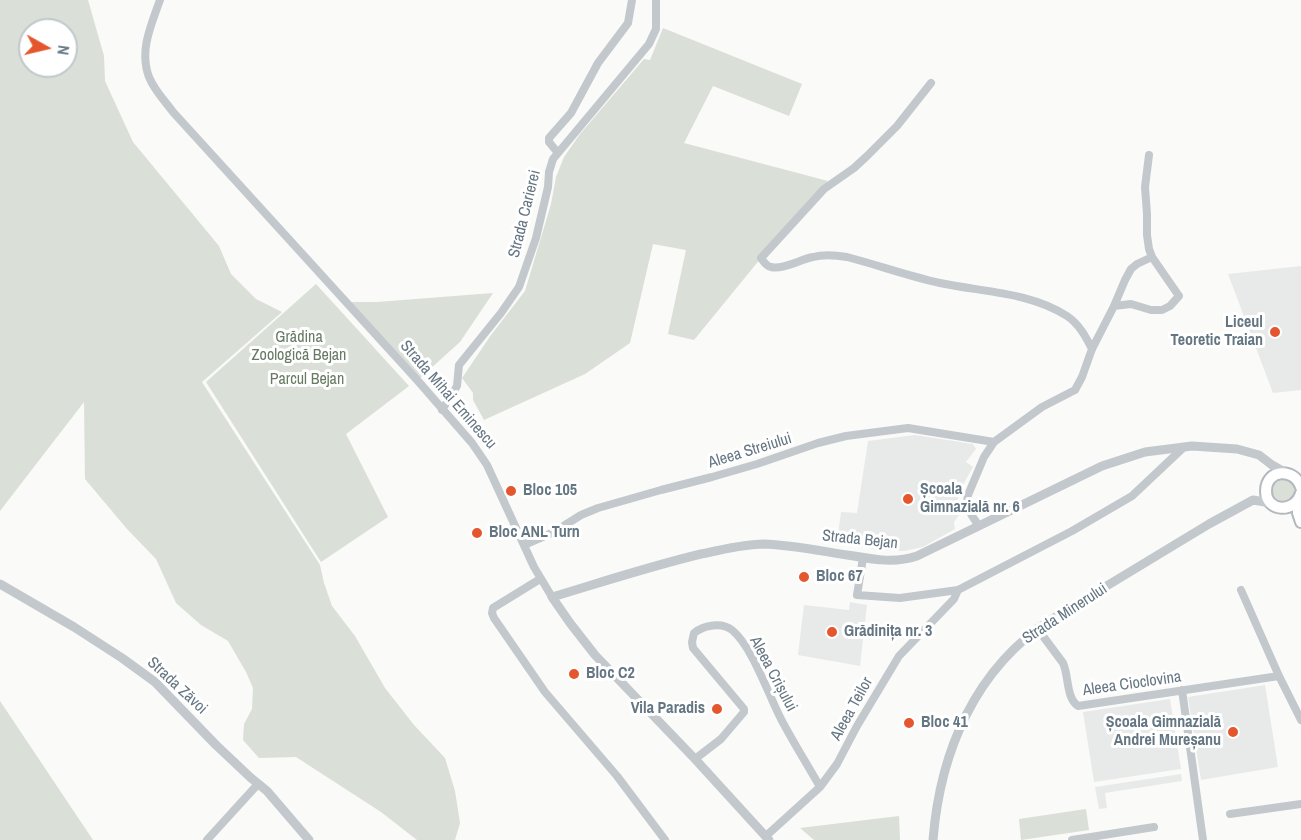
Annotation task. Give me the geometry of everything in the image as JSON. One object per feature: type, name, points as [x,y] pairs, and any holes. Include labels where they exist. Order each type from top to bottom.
[{"type":"main road","points":[[1299,497],[1290,507],[1277,507],[1271,503],[1266,492],[1268,483],[1280,473],[1293,472],[1301,487]]},
{"type":"main road","points":[[1299,497],[1299,518]]},
{"type":"main road","points":[[1284,508],[1299,518]]},
{"type":"street","name":"Strada Mihai Eminescu","points":[[160,0],[149,29],[146,62],[150,78],[161,96],[472,443],[488,465],[540,579],[570,622],[595,655],[767,838]]},
{"type":"street","points":[[558,153],[549,142],[549,138],[571,113],[598,63],[628,23],[632,0]]},
{"type":"street","name":"Strada Carierei","points":[[442,410],[457,386],[459,366],[519,288],[536,238],[553,159],[649,44],[656,29],[656,0]]},
{"type":"street","points":[[932,83],[897,126],[854,168],[824,189],[761,258],[768,267],[773,268],[814,256],[847,257],[938,282],[1020,296],[1069,317],[1081,330],[1092,349]]},
{"type":"street","points":[[1114,306],[1131,304],[1151,310],[1162,310],[1170,306],[1179,296],[1149,249],[1145,187],[1149,155]]},
{"type":"street","points":[[979,526],[966,502],[970,486],[984,457],[994,442],[1042,407],[1075,390],[1125,280],[1137,264],[1152,257]]},
{"type":"street","name":"Aleea Streiului","points":[[524,545],[598,508],[757,464],[846,436],[908,428],[994,442]]},
{"type":"street","name":"Strada Bejan","points":[[552,597],[684,558],[750,545],[780,545],[863,558],[905,560],[1102,466],[1144,452],[1205,446],[1237,449],[1259,455],[1272,465],[1293,472]]},
{"type":"street","name":"Aleea Teilor","points":[[863,558],[857,595],[900,598],[958,590],[1072,531],[1132,496],[1184,447]]},
{"type":"street","points":[[1268,483],[1272,465]]},
{"type":"street","name":"Strada Minerului","points":[[933,840],[938,796],[945,769],[963,721],[978,694],[1017,645],[1037,628],[1253,500],[1268,483]]},
{"type":"street","points":[[1253,500],[1271,503]]},
{"type":"street","points":[[540,579],[493,608],[494,618],[545,692],[617,777],[665,840]]},
{"type":"street","name":"Strada Zăvoi","points":[[0,584],[75,627],[139,670],[163,690],[216,745],[267,791],[309,840]]},
{"type":"street","name":"Aleea Teilor","points":[[767,838],[820,787],[837,764],[862,716],[899,657],[954,599],[958,590]]},
{"type":"street","points":[[1241,590],[1301,720]]},
{"type":"street","name":"Aleea Crișului","points":[[695,759],[721,739],[744,712],[744,709],[693,648],[694,633],[699,629],[724,626],[735,633],[747,649],[781,718],[820,787]]},
{"type":"street","name":"Aleea Cioclovina","points":[[1037,628],[1064,663],[1072,701],[1078,706],[1279,676]]},
{"type":"street","points":[[1182,690],[1203,840]]},
{"type":"street","points":[[207,840],[258,784]]},
{"type":"street","points":[[1230,814],[1301,804]]},
{"type":"street","points":[[1072,840],[1154,826]]},
{"type":"shaded area","name":"Liceul Teoretic Traian","points":[[1301,266],[1301,390],[1273,393],[1228,274]]},
{"type":"shaded area","name":"Școala Gimnazială nr. 6","points":[[915,435],[973,444],[976,449],[966,462],[973,467],[959,492],[957,505],[959,515],[954,522],[955,529],[923,547],[904,551],[878,550],[837,542],[841,512],[857,513],[868,441]]},
{"type":"shaded area","name":"Grădinița nr. 3","points":[[850,602],[867,605],[860,666],[798,655],[804,605],[849,610]]},
{"type":"shaded area","name":"Școala Gimnazială Andrei Mureșanu","points":[[1265,685],[1278,767],[1201,780],[1188,697]]},
{"type":"shaded area","points":[[1170,699],[1181,769],[1094,782],[1083,712]]},
{"type":"shaded area","points":[[1181,774],[1182,781],[1105,793],[1107,808],[1099,809],[1095,787]]},
{"type":"green space","points":[[0,0],[88,0],[104,56],[105,81],[133,142],[219,246],[231,274],[256,299],[282,312],[202,382],[320,565],[332,606],[355,636],[385,688],[414,725],[445,758],[455,791],[460,823],[455,840],[417,840],[381,812],[296,757],[259,758],[243,740],[244,724],[252,709],[253,688],[228,641],[201,625],[176,603],[156,559],[85,479],[84,402],[0,511]]},
{"type":"green space","points":[[663,28],[802,84],[789,116],[713,86],[684,143],[828,181],[694,340],[668,334],[686,250],[653,244],[630,343],[585,374],[484,420],[473,400],[473,393],[462,378],[525,291],[551,204],[556,177],[564,157],[580,134],[644,59],[650,60]]},
{"type":"green space","name":"Parcul Bejan","points":[[316,284],[409,386],[346,434],[388,517],[321,562],[206,382]]},
{"type":"green space","points":[[493,293],[460,342],[420,378],[350,302],[377,302]]},
{"type":"green space","points":[[1284,479],[1293,482],[1296,491],[1293,500],[1284,503],[1275,500],[1272,491],[1275,482]]},
{"type":"green space","points":[[0,701],[93,840],[0,840]]},
{"type":"green space","points":[[1086,809],[1089,830],[1021,840],[1019,819]]},
{"type":"green space","points":[[899,816],[900,840],[814,840],[800,828]]},
{"type":"place","name":"Liceul Teoretic Traian","points":[[1275,332]]},
{"type":"place","name":"Bloc 105","points":[[511,491]]},
{"type":"place","name":"Școala Gimnazială nr. 6","points":[[908,499]]},
{"type":"place","name":"Bloc ANL Turn","points":[[477,533]]},
{"type":"place","name":"Bloc 67","points":[[804,577]]},
{"type":"place","name":"Grădinița nr. 3","points":[[832,632]]},
{"type":"place","name":"Bloc C2","points":[[574,674]]},
{"type":"place","name":"Vila Paradis","points":[[717,709]]},
{"type":"place","name":"Bloc 41","points":[[909,723]]},
{"type":"place","name":"Școala Gimnazială Andrei Mureșanu","points":[[1233,732]]},
{"type":"park label","name":"Grădina Zoologică Bejan","points":[[299,347]]}]
